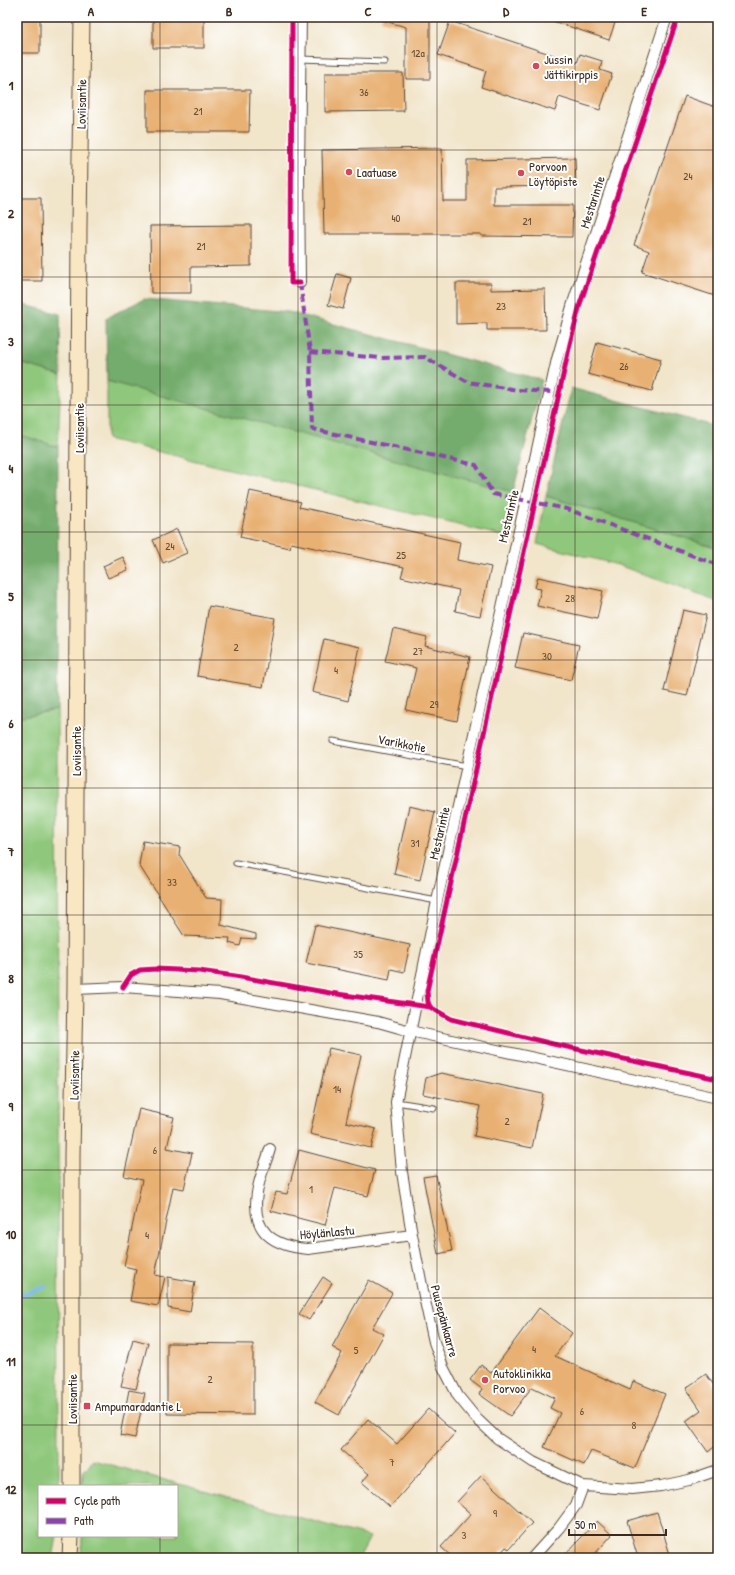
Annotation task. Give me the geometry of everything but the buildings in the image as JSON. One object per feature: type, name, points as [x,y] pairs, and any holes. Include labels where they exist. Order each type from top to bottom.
[{"type":"main road","name":"Loviisantie","points":[[72,1485],[72,1156],[75,989],[79,225],[82,17]]},
{"type":"main road","points":[[70,1558],[71,1537]]},
{"type":"street","points":[[300,283],[299,169],[301,17]]},
{"type":"street","name":"Mestarintie","points":[[410,1031],[557,359],[573,303],[667,17]]},
{"type":"street","points":[[75,989],[123,988],[220,994],[378,1022],[410,1031],[718,1098]]},
{"type":"street","name":"Puusepänkaarre","points":[[410,1031],[396,1102],[402,1172],[412,1235],[434,1342],[443,1367],[458,1396],[476,1418],[497,1438],[532,1462],[583,1486],[632,1489],[661,1486],[689,1480],[718,1470]]},
{"type":"street","name":"Höylänlastu","points":[[270,1149],[257,1193],[256,1208],[259,1221],[264,1232],[277,1243],[291,1248],[308,1249],[412,1235]]},
{"type":"street","points":[[532,1558],[559,1528],[576,1505],[583,1486]]},
{"type":"lane","points":[[300,59],[385,62]]},
{"type":"lane","name":"Varikkotie","points":[[332,741],[468,766]]},
{"type":"lane","points":[[236,863],[438,901]]},
{"type":"lane","points":[[396,1102],[434,1108]]},
{"type":"green space","points":[[144,299],[289,312],[542,380],[513,492],[107,381],[106,318]]},
{"type":"green space","points":[[17,303],[60,314],[61,375],[17,362]]},
{"type":"green space","points":[[17,362],[61,375],[58,447],[17,434]]},
{"type":"green space","points":[[107,381],[513,492],[503,536],[107,439]]},
{"type":"green space","points":[[571,388],[718,427],[718,548],[546,496]]},
{"type":"green space","points":[[17,434],[58,447],[57,710],[17,717]]},
{"type":"green space","points":[[546,496],[718,548],[718,602],[618,565],[537,544]]},
{"type":"green space","points":[[57,710],[59,1485],[38,1485],[38,1537],[57,1537],[53,1558],[17,1558],[17,717]]},
{"type":"green space","points":[[93,1460],[370,1537],[359,1558],[81,1558],[82,1537],[178,1537],[178,1485],[82,1485],[83,1472]]},
{"type":"waterway","points":[[17,1297],[45,1287]]},
{"type":"marked path","points":[[300,283],[310,352],[312,429],[476,465],[493,494],[567,509],[718,565]]},
{"type":"marked path","points":[[310,352],[381,358],[425,357],[468,382],[517,390],[551,392]]},
{"type":"cycle path","points":[[292,17],[291,283],[300,283]]},
{"type":"cycle path","points":[[430,1007],[427,991],[580,304],[678,17]]},
{"type":"cycle path","points":[[123,987],[131,975],[140,970],[156,969],[199,971],[235,976],[330,993],[430,1007],[451,1019],[553,1044],[718,1079]]},
{"type":"place","name":"Jussin Jättikirppis","points":[[536,66]]},
{"type":"place","name":"Laatuase","points":[[349,172]]},
{"type":"place","name":"Porvoon Löytöpiste","points":[[521,173]]},
{"type":"place","name":"Autoklinikka Porvoo","points":[[485,1380]]},
{"type":"place","name":"Ampumaradantie L","points":[[87,1406]]}]
